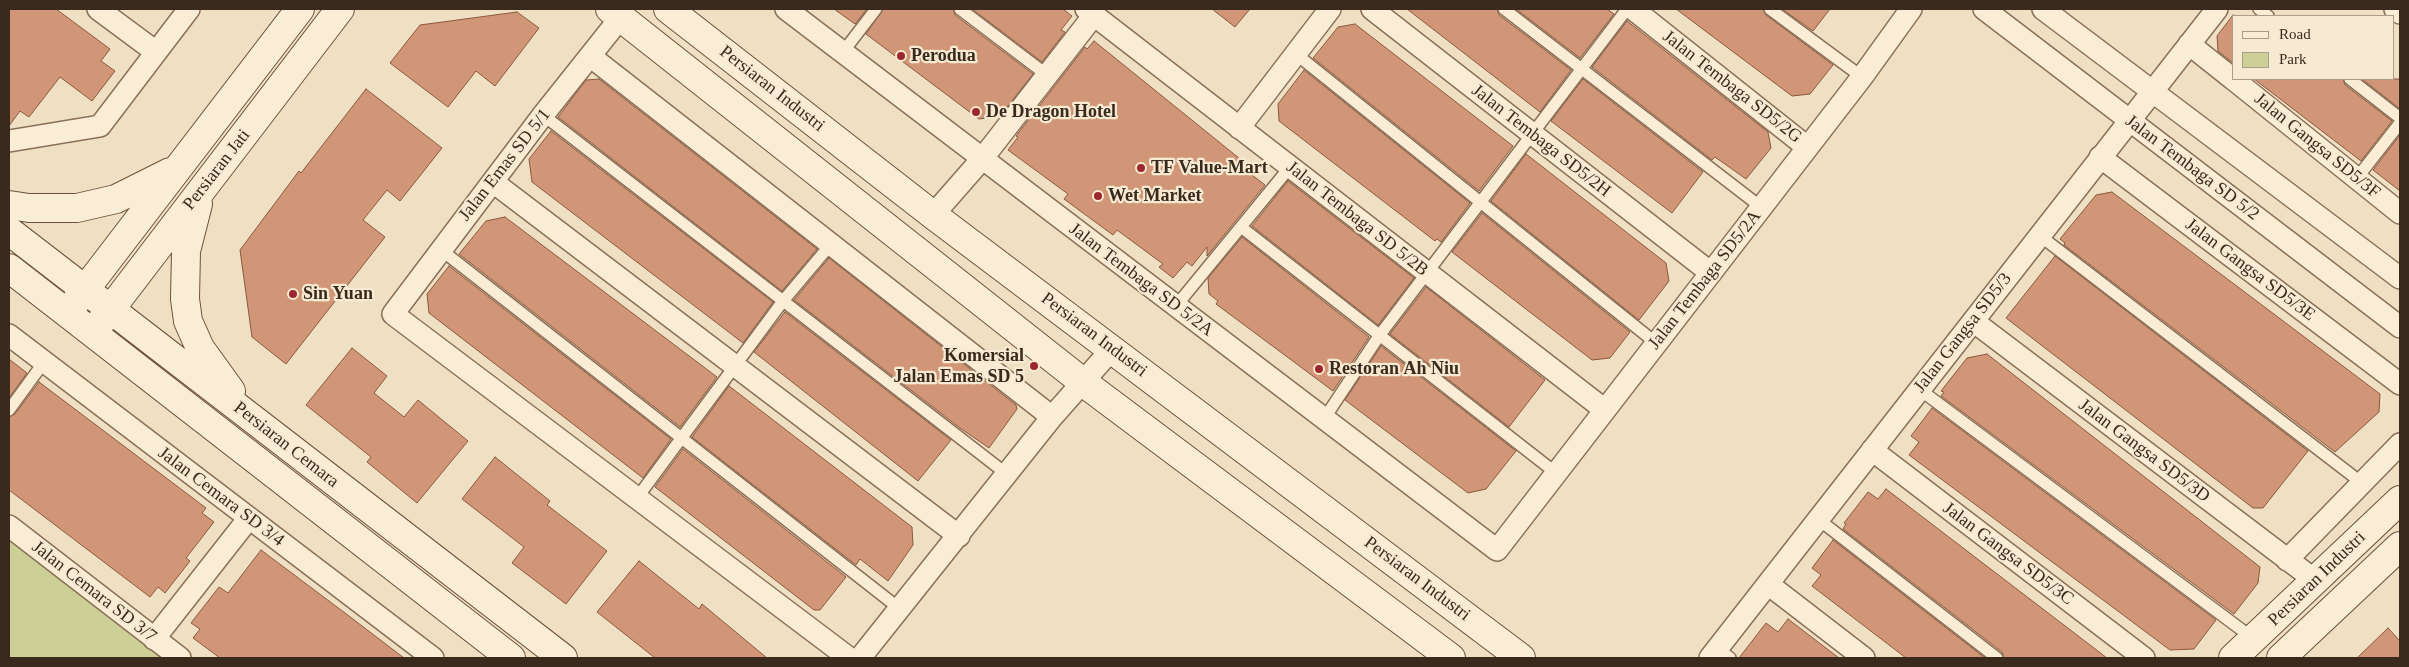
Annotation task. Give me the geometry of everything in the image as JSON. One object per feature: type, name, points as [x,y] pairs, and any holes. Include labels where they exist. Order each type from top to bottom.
[{"type":"main road","name":"Persiaran Jati","points":[[68,313],[176,169],[300,9]]},
{"type":"main road","name":"Persiaran Jati","points":[[94,333],[110,309],[340,9]]},
{"type":"main road","name":"Persiaran Industri","points":[[668,9],[933,215],[1521,658]]},
{"type":"main road","name":"Persiaran Industri","points":[[616,13],[1084,383],[1451,658]]},
{"type":"main road","points":[[9,205],[29,208],[77,208],[116,199],[176,169]]},
{"type":"main road","points":[[204,188],[186,251],[184,278],[188,321],[200,348],[250,417]]},
{"type":"main road","name":"Persiaran Cemara","points":[[9,231],[563,658]]},
{"type":"main road","name":"Persiaran Cemara","points":[[9,268],[512,658]]},
{"type":"main road","name":"Persiaran Industri","points":[[2233,658],[2400,500]]},
{"type":"main road","name":"Persiaran Industri","points":[[2280,658],[2400,546]]},
{"type":"street","points":[[98,9],[156,52]]},
{"type":"street","points":[[9,141],[100,126],[189,9]]},
{"type":"street","name":"Jalan Tembaga SD 5/2A","points":[[786,9],[1496,550]]},
{"type":"street","points":[[1239,128],[1330,9]]},
{"type":"street","name":"Jalan Tembaga SD5/2H","points":[[1372,9],[1710,273]]},
{"type":"street","name":"Jalan Tembaga SD5/2G","points":[[1633,9],[1808,147]]},
{"type":"street","name":"Jalan Tembaga SD5/2A","points":[[1496,550],[1862,77],[1911,9]]},
{"type":"street","name":"Jalan Tembaga SD 5/2","points":[[1984,9],[2400,327]]},
{"type":"street","name":"Jalan Tembaga SD 5/2","points":[[2044,9],[2151,92],[2400,278]]},
{"type":"street","name":"Jalan Gangsa SD5/3","points":[[1719,655],[1768,584],[1818,519],[2128,120],[2217,9]]},
{"type":"street","points":[[2395,9],[2400,13]]},
{"type":"street","points":[[933,215],[982,159],[1047,75],[1090,12]]},
{"type":"street","name":"Jalan Tembaga SD 5/2B","points":[[1090,12],[1605,410]]},
{"type":"street","name":"Jalan Emas SD 5/1","points":[[616,13],[590,56],[440,249],[393,314],[637,498]]},
{"type":"street","name":"Jalan Gangsa SD5/3F","points":[[2189,44],[2232,78]]},
{"type":"street","points":[[590,56],[1052,417]]},
{"type":"street","name":"Jalan Gangsa SD5/3F","points":[[2234,80],[2400,213]]},
{"type":"street","name":"Jalan Gangsa SD5/3E","points":[[2100,157],[2400,384]]},
{"type":"street","points":[[493,182],[959,536]]},
{"type":"street","name":"Jalan Gangsa SD5/3D","points":[[1973,320],[2316,581]]},
{"type":"street","name":"Jalan Cemara SD 3/4","points":[[9,335],[433,658]]},
{"type":"street","points":[[860,658],[1008,475],[1052,417],[1112,349]]},
{"type":"street","points":[[2287,560],[2400,444]]},
{"type":"street","name":"Jalan Gangsa SD5/3C","points":[[1872,450],[2144,658]]},
{"type":"street","points":[[637,498],[849,658]]},
{"type":"street","points":[[154,639],[249,518]]},
{"type":"street","name":"Jalan Cemara SD 3/7","points":[[9,526],[180,658]]},
{"type":"street","points":[[1768,584],[1864,658]]},
{"type":"lane","points":[[844,52],[876,9]]},
{"type":"lane","points":[[960,9],[1047,75]]},
{"type":"lane","points":[[1504,9],[1761,207]]},
{"type":"lane","points":[[1324,419],[1379,336],[1627,9]]},
{"type":"lane","points":[[1770,9],[1862,77]]},
{"type":"lane","points":[[1296,54],[1656,343]]},
{"type":"lane","points":[[2351,80],[2400,118]]},
{"type":"lane","points":[[543,115],[1008,475]]},
{"type":"lane","points":[[2357,178],[2400,123]]},
{"type":"lane","points":[[1176,306],[1290,167]]},
{"type":"lane","points":[[1241,227],[1556,473]]},
{"type":"lane","points":[[2039,235],[2362,483]]},
{"type":"lane","points":[[637,498],[680,437],[783,301],[831,244]]},
{"type":"lane","points":[[440,249],[900,609]]},
{"type":"lane","points":[[9,410],[44,362]]},
{"type":"lane","points":[[1919,389],[2254,639]]},
{"type":"lane","points":[[1818,519],[1997,658]]},
{"type":"green space","points":[[9,539],[165,658],[9,658]]},
{"type":"building","points":[[9,9],[56,9],[110,49],[101,61],[115,71],[92,101],[60,77],[29,117],[20,111],[9,126]]},
{"type":"building","points":[[834,9],[867,9],[855,24]]},
{"type":"building","points":[[883,9],[953,9],[955,15],[1033,74],[1000,116],[979,119],[866,34]]},
{"type":"building","points":[[972,9],[1063,9],[1072,16],[1061,30],[1065,32],[1042,62]]},
{"type":"building","points":[[1212,9],[1250,9],[1235,27]]},
{"type":"building","points":[[1407,9],[1497,9],[1499,15],[1571,70],[1540,112]]},
{"type":"building","points":[[1516,9],[1607,9],[1614,14],[1580,58]]},
{"type":"building","points":[[1676,9],[1763,9],[1766,15],[1833,65],[1810,94],[1792,96]]},
{"type":"building","points":[[1782,9],[1830,9],[1813,31]]},
{"type":"building","points":[[517,12],[539,28],[495,86],[476,71],[448,107],[390,63],[420,25]]},
{"type":"building","points":[[2232,16],[2232,62],[2218,51],[2217,36]]},
{"type":"building","points":[[1627,21],[1768,132],[1771,148],[1746,179],[1715,157],[1712,160],[1592,67]]},
{"type":"building","points":[[1355,24],[1513,146],[1479,191],[1313,58],[1338,27]]},
{"type":"building","points":[[1094,41],[1255,171],[1252,175],[1265,185],[1207,256],[1207,247],[1192,266],[1187,262],[1173,278],[1159,267],[1163,264],[1117,230],[1113,235],[1064,199],[1068,194],[1008,150],[1018,137],[1016,136],[1085,47],[1087,49]]},
{"type":"building","points":[[1304,70],[1470,203],[1441,242],[1437,239],[1435,241],[1279,121],[1278,104]]},
{"type":"building","points":[[599,79],[817,249],[782,291],[558,117],[586,80]]},
{"type":"building","points":[[1583,79],[1703,172],[1672,213],[1551,121]]},
{"type":"building","points":[[2400,79],[2400,109],[2363,80]]},
{"type":"building","points":[[2255,80],[2343,80],[2345,85],[2392,121],[2361,161]]},
{"type":"building","name":"Sin Yuan","points":[[366,89],[442,148],[400,201],[387,190],[363,220],[385,237],[286,364],[252,337],[240,250],[299,171],[301,173]]},
{"type":"building","points":[[551,131],[773,302],[743,343],[532,182],[529,159]]},
{"type":"building","points":[[2400,135],[2400,191],[2373,170]]},
{"type":"building","points":[[1526,154],[1666,263],[1669,281],[1639,320],[1491,201]]},
{"type":"building","points":[[1288,181],[1414,278],[1378,325],[1252,226]]},
{"type":"building","points":[[2112,192],[2380,394],[2379,412],[2335,452],[2064,245],[2065,243],[2060,239],[2096,195]]},
{"type":"building","points":[[1482,213],[1630,332],[1610,358],[1592,360],[1452,252]]},
{"type":"building","points":[[505,217],[717,377],[680,427],[459,254],[486,221]]},
{"type":"building","points":[[1242,237],[1369,337],[1333,391],[1216,304],[1218,301],[1209,294],[1208,278]]},
{"type":"building","points":[[2055,256],[2308,451],[2263,508],[2253,508],[2006,318]]},
{"type":"building","points":[[829,258],[1016,405],[1017,409],[989,448],[960,428],[794,300]]},
{"type":"building","points":[[449,266],[671,439],[643,478],[429,313],[427,294]]},
{"type":"building","points":[[1426,287],[1545,380],[1509,427],[1390,334]]},
{"type":"building","points":[[785,312],[951,440],[918,481],[754,352]]},
{"type":"building","points":[[1381,346],[1516,451],[1486,489],[1468,493],[1345,400]]},
{"type":"building","points":[[352,348],[387,376],[374,393],[404,417],[418,400],[468,441],[417,503],[367,462],[371,457],[306,405]]},
{"type":"building","points":[[1987,354],[2260,567],[2258,583],[2234,614],[1941,396],[1944,392],[1941,391],[1967,358]]},
{"type":"building","points":[[9,359],[27,373],[9,398]]},
{"type":"building","points":[[39,382],[206,508],[202,513],[214,522],[186,558],[190,561],[165,593],[158,587],[150,597],[9,490],[9,417],[15,414]]},
{"type":"building","points":[[729,386],[912,527],[913,545],[888,581],[860,559],[856,565],[692,437]]},
{"type":"building","points":[[1932,408],[2216,620],[2194,649],[2170,650],[1909,455],[1919,442],[1911,436]]},
{"type":"building","points":[[683,449],[846,577],[820,610],[814,610],[655,487]]},
{"type":"building","points":[[495,457],[550,501],[547,505],[607,551],[566,604],[512,563],[524,547],[462,499]]},
{"type":"building","points":[[1886,489],[2107,658],[2004,658],[2002,652],[1843,529],[1846,524],[1844,523],[1868,492],[1878,499]]},
{"type":"building","points":[[1833,540],[1985,658],[1906,658],[1812,586],[1821,575],[1812,568]]},
{"type":"building","points":[[261,550],[404,658],[220,658],[193,638],[200,629],[191,623],[219,587],[228,593]]},
{"type":"building","points":[[639,561],[699,609],[702,604],[767,658],[655,658],[597,612]]},
{"type":"building","points":[[1788,619],[1839,658],[1739,658],[1766,623],[1778,632]]},
{"type":"building","points":[[2388,628],[2400,641],[2400,658],[2357,658]]},
{"type":"place","name":"Perodua","points":[[901,56]]},
{"type":"place","name":"De Dragon Hotel","points":[[976,112]]},
{"type":"place","name":"TF Value-Mart","points":[[1141,168]]},
{"type":"place","name":"Wet Market","points":[[1098,196]]},
{"type":"place","name":"Sin Yuan","points":[[293,294]]},
{"type":"place","name":"Komersial Jalan Emas SD 5","points":[[1034,366]]},
{"type":"place","name":"Restoran Ah Niu","points":[[1319,369]]}]
